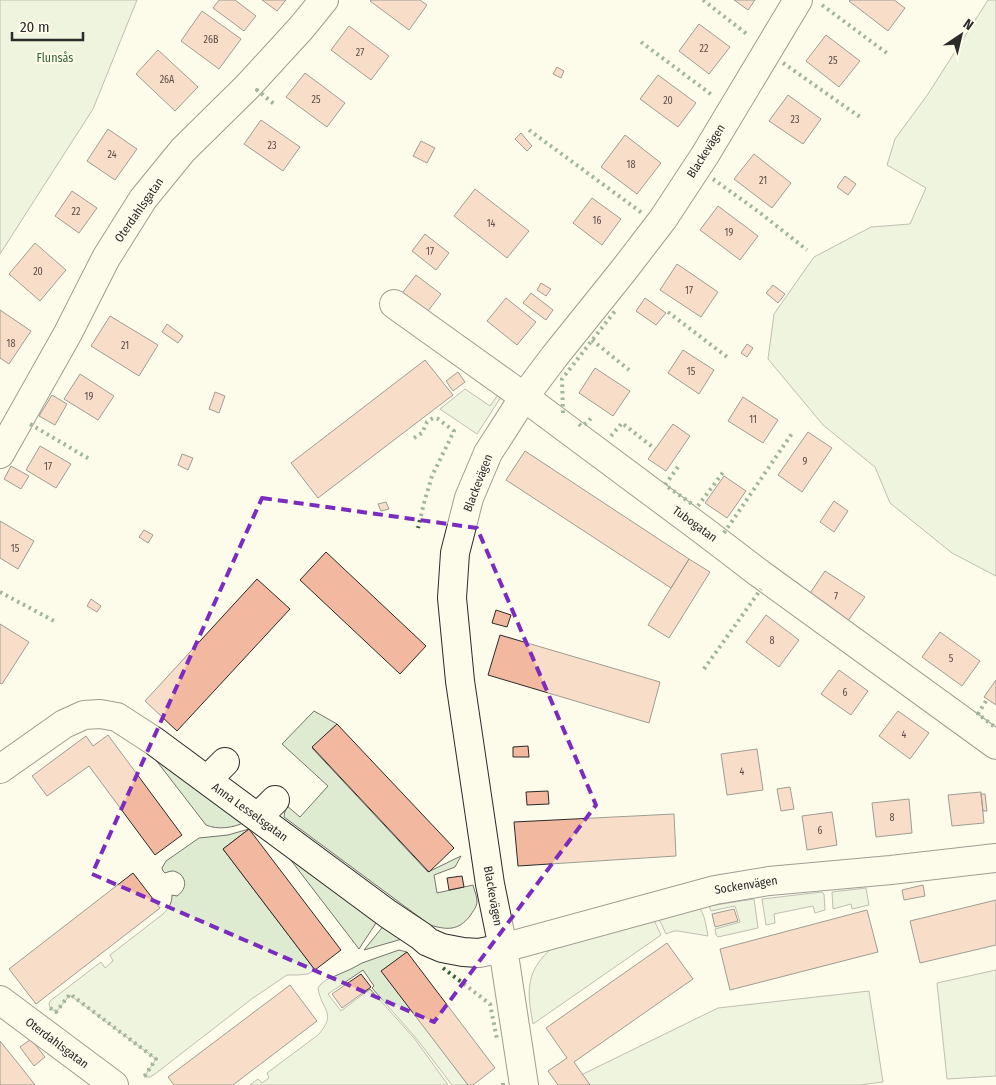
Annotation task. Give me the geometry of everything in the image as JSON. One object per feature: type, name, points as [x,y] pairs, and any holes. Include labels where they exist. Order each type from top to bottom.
[{"type":"street","name":"Oterdahlsgatan","points":[[0,454],[68,332],[106,258],[143,199],[183,150],[251,82],[302,27],[324,0]]},
{"type":"street","name":"Blackevägen","points":[[524,1085],[503,948],[490,884],[460,681],[452,598],[455,553],[469,498],[488,453],[524,397],[554,356],[623,271],[662,219],[705,155],[798,0]]},
{"type":"street","name":"Tubogatan","points":[[394,304],[524,397],[759,573],[996,745]]},
{"type":"street","name":"Anna Lesselsgatan","points":[[0,769],[64,724],[84,715],[100,714],[117,717],[154,741],[216,771],[266,809],[388,914],[428,942],[442,948],[463,952],[479,953],[503,948]]},
{"type":"street","name":"Sockenvägen","points":[[503,948],[715,890],[769,881],[996,858]]},
{"type":"street","name":"Oterdahlsgatan","points":[[0,1000],[114,1085]]},
{"type":"highlighted area","points":[[262,498],[477,528],[596,805],[434,1022],[92,874]]},
{"type":"green space","name":"Flunsås","points":[[0,0],[137,0],[93,109],[0,254]]},
{"type":"green space","points":[[988,0],[996,0],[996,576],[952,553],[890,503],[875,467],[823,425],[768,359],[774,314],[814,257],[871,227],[910,224],[926,188],[887,165],[895,139],[928,94]]},
{"type":"green space","points":[[465,389],[490,406],[500,392],[503,394],[477,434],[440,409]]},
{"type":"green space","points":[[314,711],[337,724],[312,748],[428,872],[461,856],[455,867],[434,875],[437,893],[473,885],[477,899],[476,905],[466,921],[452,928],[430,925],[284,817],[286,805],[300,817],[328,786],[282,744]]},
{"type":"green space","points":[[152,755],[245,822],[225,828],[206,825]]},
{"type":"green space","points":[[249,829],[223,849],[315,970],[308,974],[287,975],[253,998],[155,1074],[150,1077],[144,1077],[156,1059],[70,995],[56,1012],[50,1008],[50,1001],[101,962],[105,968],[113,961],[110,955],[167,910],[171,903],[172,895],[177,896],[185,884],[183,878],[178,873],[170,871],[165,873],[163,871],[162,868],[166,861],[199,838],[228,835]]},
{"type":"green space","points":[[288,855],[378,920],[359,949],[290,859]]},
{"type":"green space","points":[[866,888],[869,905],[852,909],[851,904],[833,909],[832,892]]},
{"type":"green space","points":[[822,892],[824,894],[825,910],[815,913],[813,906],[774,914],[775,923],[766,925],[762,899]]},
{"type":"green space","points":[[754,899],[758,928],[718,937],[716,935],[715,929],[740,922],[735,906],[711,911],[709,906]]},
{"type":"green space","points":[[698,906],[704,916],[708,936],[678,931],[666,934],[656,917]]},
{"type":"green space","points":[[654,920],[661,935],[533,1024],[529,1000],[530,984],[540,960],[550,950],[565,944]]},
{"type":"green space","points":[[385,924],[402,939],[364,950]]},
{"type":"green space","points":[[399,950],[407,952],[382,971],[468,1085],[452,1085],[416,1038],[372,988],[374,986],[363,970],[328,994],[341,1011],[370,989],[414,1038],[448,1085],[250,1085],[258,1079],[262,1083],[269,1078],[267,1073],[318,1035],[324,1028],[328,1016],[318,988],[321,984],[362,963]]},
{"type":"green space","points":[[996,970],[996,1076],[947,1079],[937,983]]},
{"type":"green space","points":[[869,991],[883,1082],[860,1085],[577,1085],[581,1075],[718,1008]]},
{"type":"building","points":[[219,0],[235,0],[256,16],[244,31],[213,8]]},
{"type":"building","points":[[262,0],[286,0],[277,11]]},
{"type":"building","points":[[371,0],[420,0],[427,5],[409,30]]},
{"type":"building","points":[[734,0],[755,0],[748,10]]},
{"type":"building","points":[[850,0],[894,0],[905,8],[888,31]]},
{"type":"building","points":[[202,11],[241,39],[219,69],[181,41]]},
{"type":"building","points":[[699,24],[730,47],[709,74],[679,51]]},
{"type":"building","points":[[349,26],[389,56],[371,80],[331,50]]},
{"type":"building","points":[[826,35],[860,61],[839,87],[806,61]]},
{"type":"building","points":[[158,50],[198,87],[175,111],[136,74]]},
{"type":"building","points":[[557,67],[564,71],[561,78],[553,74]]},
{"type":"building","points":[[305,73],[345,103],[327,127],[286,97]]},
{"type":"building","points":[[658,75],[696,103],[678,127],[640,99]]},
{"type":"building","points":[[788,95],[821,119],[803,144],[769,121]]},
{"type":"building","points":[[261,120],[300,147],[283,171],[244,144]]},
{"type":"building","points":[[108,129],[137,149],[115,180],[87,161]]},
{"type":"building","points":[[521,133],[532,146],[527,151],[515,139]]},
{"type":"building","points":[[625,135],[661,163],[637,194],[601,167]]},
{"type":"building","points":[[421,141],[435,148],[427,163],[413,156]]},
{"type":"building","points":[[754,154],[791,183],[772,208],[734,179]]},
{"type":"building","points":[[845,176],[856,184],[848,195],[837,187]]},
{"type":"building","points":[[475,189],[529,231],[507,258],[454,216]]},
{"type":"building","points":[[72,191],[97,208],[79,233],[55,216]]},
{"type":"building","points":[[592,198],[621,219],[602,245],[573,223]]},
{"type":"building","points":[[718,206],[758,236],[740,260],[700,230]]},
{"type":"building","points":[[425,234],[449,253],[436,270],[412,251]]},
{"type":"building","points":[[35,243],[66,270],[40,301],[9,274]]},
{"type":"building","points":[[677,264],[718,292],[701,317],[660,290]]},
{"type":"building","points":[[416,275],[441,294],[425,315],[400,296]]},
{"type":"building","points":[[541,283],[551,289],[546,296],[537,290]]},
{"type":"building","points":[[773,285],[785,294],[778,303],[766,293]]},
{"type":"building","points":[[531,293],[553,310],[546,320],[523,303]]},
{"type":"building","points":[[506,298],[536,322],[517,345],[487,321]]},
{"type":"building","points":[[645,298],[666,313],[656,325],[636,311]]},
{"type":"building","points":[[0,310],[31,331],[9,364],[0,358]]},
{"type":"building","points":[[110,316],[158,345],[139,376],[91,346]]},
{"type":"building","points":[[167,324],[183,336],[178,343],[162,332]]},
{"type":"building","points":[[747,344],[753,348],[747,357],[741,353]]},
{"type":"building","points":[[683,350],[714,370],[699,394],[668,373]]},
{"type":"building","points":[[425,360],[453,395],[318,498],[291,463]]},
{"type":"building","points":[[595,368],[630,391],[613,416],[579,393]]},
{"type":"building","points":[[458,372],[465,382],[453,391],[446,381]]},
{"type":"building","points":[[80,374],[114,396],[98,420],[64,399]]},
{"type":"building","points":[[215,392],[225,396],[219,413],[209,409]]},
{"type":"building","points":[[52,395],[67,404],[55,425],[39,416]]},
{"type":"building","points":[[743,397],[778,420],[763,443],[728,421]]},
{"type":"building","points":[[673,424],[690,436],[666,471],[648,459]]},
{"type":"building","points":[[808,432],[832,448],[802,492],[778,475]]},
{"type":"building","points":[[40,446],[71,464],[56,488],[26,470]]},
{"type":"building","points":[[525,451],[689,559],[671,588],[506,480]]},
{"type":"building","points":[[182,454],[193,458],[188,470],[178,465]]},
{"type":"building","points":[[11,466],[29,476],[21,489],[4,479]]},
{"type":"building","points":[[724,476],[746,491],[727,518],[705,503]]},
{"type":"building","points":[[834,501],[848,511],[834,532],[820,522]]},
{"type":"building","points":[[386,502],[389,509],[381,511],[378,504]]},
{"type":"building","points":[[0,521],[34,541],[18,569],[0,558]]},
{"type":"building","points":[[144,530],[153,535],[148,543],[139,537]]},
{"type":"building","points":[[326,552],[426,646],[400,674],[300,580]]},
{"type":"building","points":[[689,559],[710,572],[669,638],[648,625]]},
{"type":"building","points":[[825,571],[865,597],[847,622],[808,596]]},
{"type":"building","points":[[257,579],[290,609],[177,731],[145,701]]},
{"type":"building","points":[[91,599],[101,606],[97,612],[87,606]]},
{"type":"building","points":[[496,610],[511,615],[507,627],[492,623]]},
{"type":"building","points":[[766,615],[799,640],[779,667],[746,642]]},
{"type":"building","points":[[0,624],[29,642],[2,684],[0,683]]},
{"type":"building","points":[[940,632],[980,661],[962,686],[922,657]]},
{"type":"building","points":[[500,635],[660,682],[649,723],[488,675]]},
{"type":"building","points":[[839,670],[868,691],[851,715],[821,694]]},
{"type":"building","points":[[996,680],[996,705],[984,697]]},
{"type":"building","points":[[898,711],[929,733],[910,759],[879,736]]},
{"type":"building","points":[[337,724],[454,848],[429,872],[312,747]]},
{"type":"building","points":[[108,735],[182,835],[155,855],[89,766],[47,796],[32,776],[86,736],[93,746]]},
{"type":"building","points":[[528,746],[529,757],[513,757],[513,747]]},
{"type":"building","points":[[757,749],[763,790],[727,795],[721,754]]},
{"type":"building","points":[[790,787],[794,809],[781,811],[777,789]]},
{"type":"building","points":[[548,791],[549,804],[527,805],[526,792]]},
{"type":"building","points":[[981,792],[984,823],[952,826],[948,795]]},
{"type":"building","points":[[981,794],[985,794],[987,811],[983,811]]},
{"type":"building","points":[[909,799],[912,833],[876,837],[872,803]]},
{"type":"building","points":[[832,812],[837,845],[807,850],[802,816]]},
{"type":"building","points":[[674,814],[676,856],[518,866],[514,822]]},
{"type":"building","points":[[249,829],[341,950],[315,970],[223,849]]},
{"type":"building","points":[[133,873],[160,908],[36,1004],[9,969]]},
{"type":"building","points":[[462,876],[464,887],[449,890],[447,878]]},
{"type":"building","points":[[923,885],[925,896],[904,900],[902,890]]},
{"type":"building","points":[[996,900],[996,945],[920,963],[910,921]]},
{"type":"building","points":[[734,909],[738,921],[715,927],[712,914]]},
{"type":"building","points":[[867,910],[878,952],[730,990],[720,949]]},
{"type":"building","points":[[667,943],[693,979],[574,1062],[590,1085],[558,1085],[548,1071],[567,1058],[546,1028]]},
{"type":"building","points":[[407,952],[495,1068],[473,1085],[468,1085],[381,971]]},
{"type":"building","points":[[361,974],[371,987],[342,1008],[332,994]]},
{"type":"building","points":[[290,985],[317,1021],[233,1085],[174,1085],[168,1077]]},
{"type":"building","points":[[31,1039],[45,1057],[34,1066],[20,1047]]},
{"type":"building","points":[[0,1041],[21,1067],[35,1085],[0,1085]]},
{"type":"hedge","points":[[703,0],[748,35]]},
{"type":"hedge","points":[[822,5],[888,54]]},
{"type":"hedge","points":[[641,42],[712,95]]},
{"type":"hedge","points":[[783,63],[860,117]]},
{"type":"hedge","points":[[257,91],[274,104]]},
{"type":"hedge","points":[[529,130],[642,213]]},
{"type":"hedge","points":[[713,179],[807,250]]},
{"type":"hedge","points":[[563,413],[562,379],[615,311]]},
{"type":"hedge","points":[[668,312],[727,357]]},
{"type":"hedge","points":[[592,340],[629,370]]},
{"type":"hedge","points":[[579,424],[581,426],[587,423],[592,417]]},
{"type":"hedge","points":[[414,438],[422,433],[427,422],[433,418],[438,419],[454,431],[432,476],[418,528]]},
{"type":"hedge","points":[[611,436],[622,423],[655,449]]},
{"type":"hedge","points":[[30,424],[91,460]]},
{"type":"hedge","points":[[724,533],[793,432]]},
{"type":"hedge","points":[[678,467],[665,485],[692,504]]},
{"type":"hedge","points":[[698,506],[724,471]]},
{"type":"hedge","points":[[704,669],[761,589]]},
{"type":"hedge","points":[[0,592],[54,621]]},
{"type":"hedge","points":[[986,701],[978,714],[996,728]]},
{"type":"hedge","points":[[443,968],[490,1004],[497,1039]]},
{"type":"hedge","points":[[50,1008],[56,1012],[70,994],[156,1059],[144,1077]]}]
